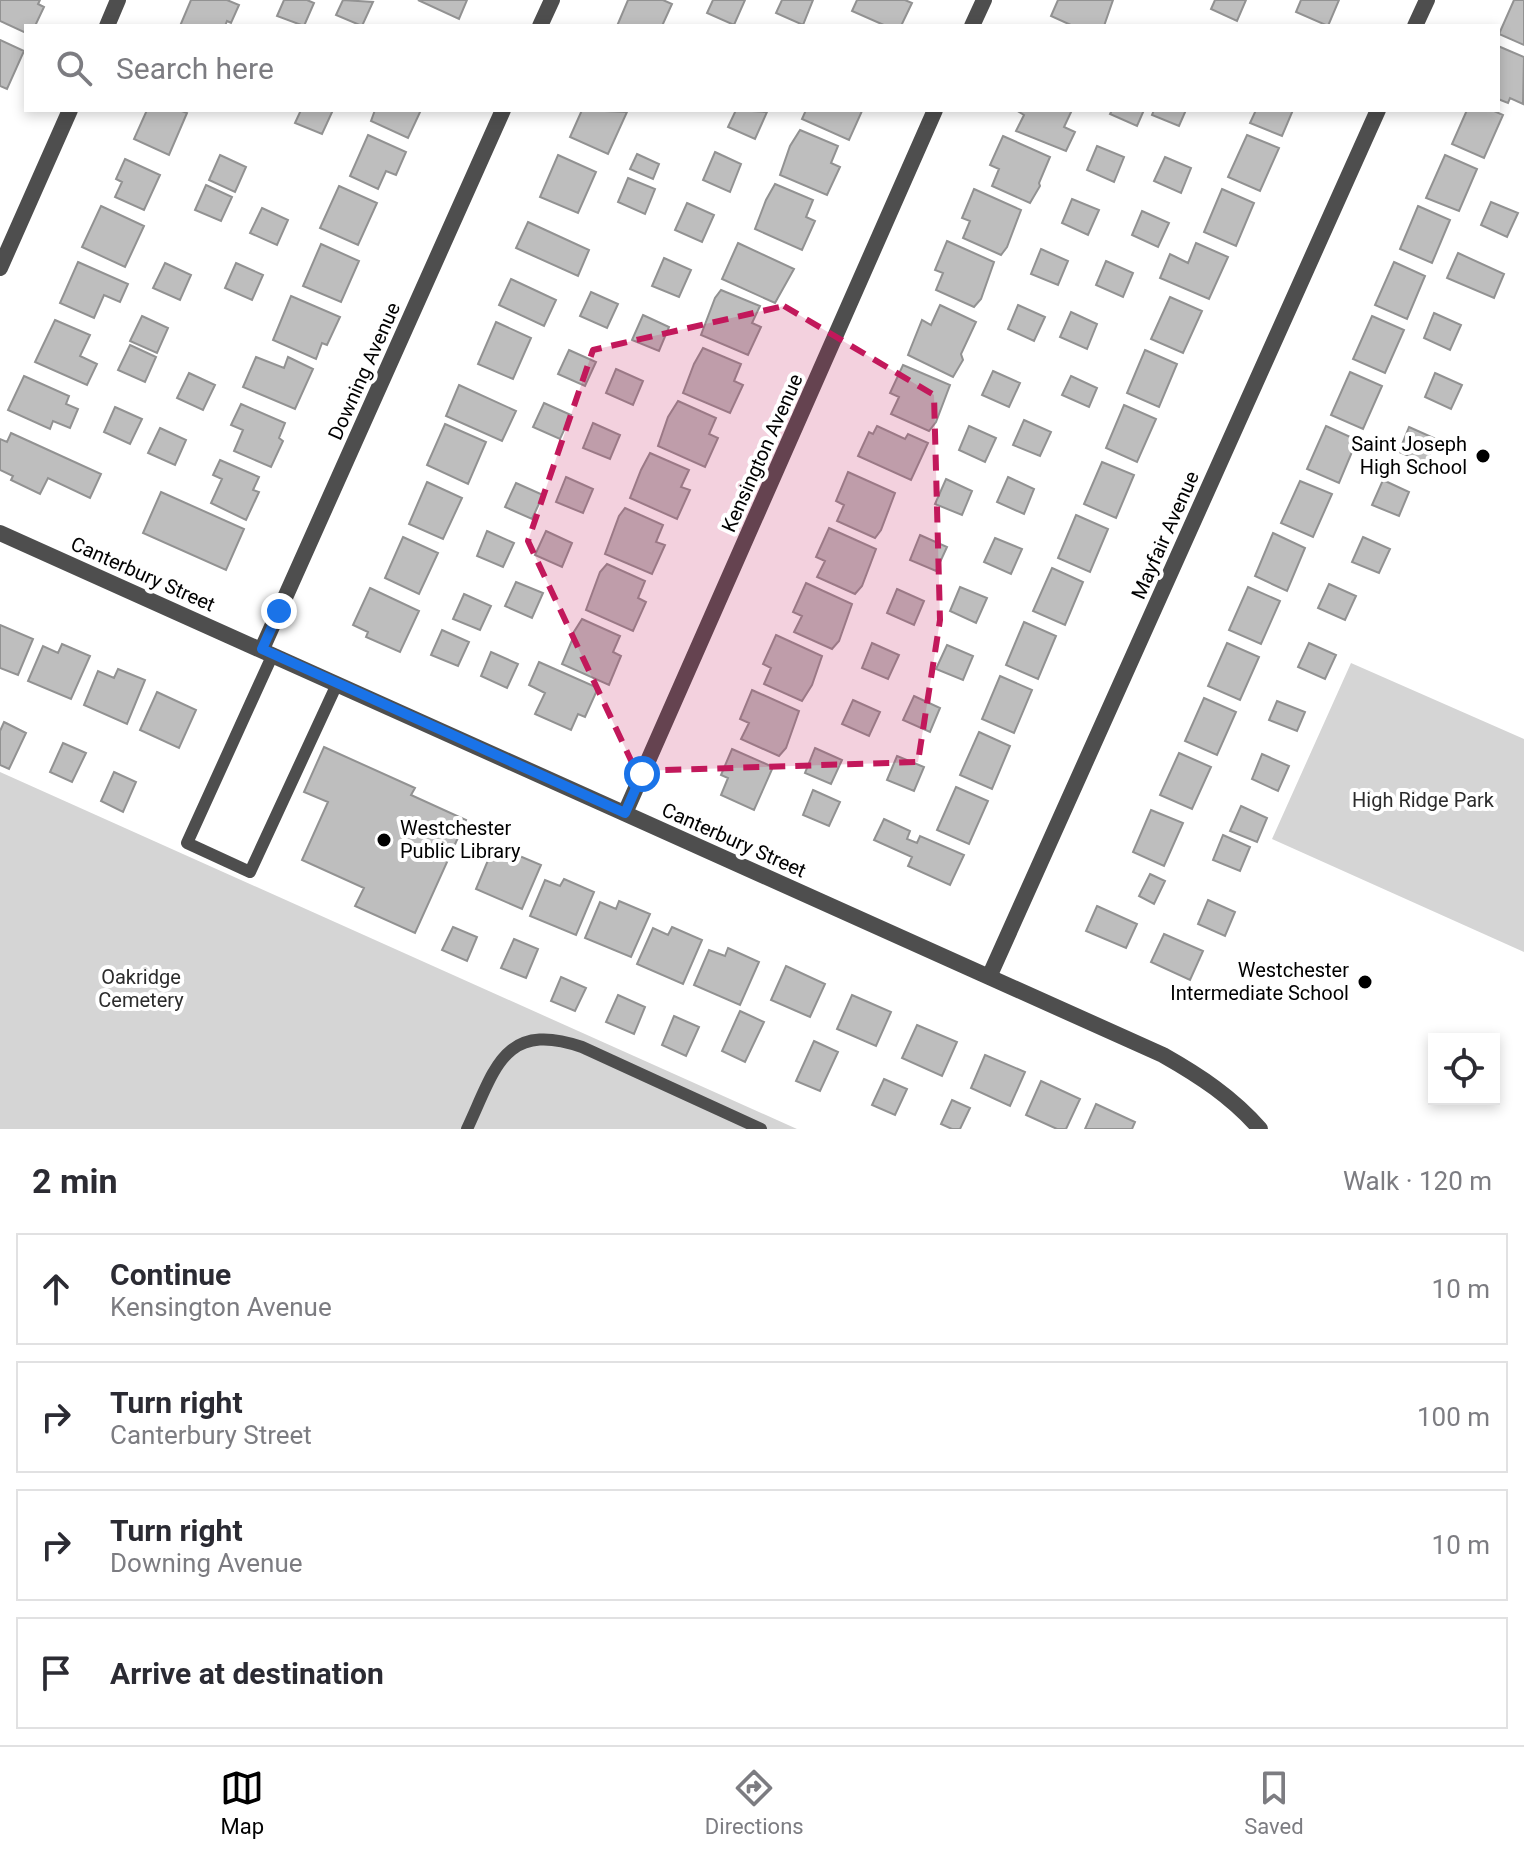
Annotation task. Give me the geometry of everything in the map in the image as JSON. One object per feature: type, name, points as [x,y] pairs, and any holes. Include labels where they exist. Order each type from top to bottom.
[{"type":"street","points":[[108,24],[118,0]]},
{"type":"street","points":[[541,24],[552,0]]},
{"type":"street","points":[[973,24],[984,0]]},
{"type":"street","points":[[1416,24],[1427,0]]},
{"type":"street","points":[[0,268],[69,112]]},
{"type":"street","name":"Downing Avenue","points":[[267,651],[502,112]]},
{"type":"street","name":"Kensington Avenue","points":[[625,813],[934,112]]},
{"type":"street","name":"Mayfair Avenue","points":[[989,977],[1377,112]]},
{"type":"street","name":"Canterbury Street","points":[[0,533],[1163,1055],[1218,1089],[1241,1107],[1260,1129]]},
{"type":"lane","points":[[267,651],[187,843],[250,872],[337,684]]},
{"type":"lane","points":[[467,1129],[502,1056],[515,1046],[543,1038],[582,1047],[761,1129]]},
{"type":"highlighted area","points":[[784,306],[934,395],[940,620],[918,762],[636,771],[528,541],[593,350]]},
{"type":"green space","name":"High Ridge Park","points":[[1351,663],[1524,739],[1524,952],[1272,839]]},
{"type":"green space","name":"Oakridge Cemetery","points":[[0,772],[797,1129],[0,1129]]},
{"type":"building","points":[[0,0],[40,0],[38,4],[44,7],[36,24],[24,24],[24,32],[0,21]]},
{"type":"building","points":[[191,0],[227,0],[239,5],[231,23],[181,24]]},
{"type":"building","points":[[284,0],[314,3],[305,24],[277,16]]},
{"type":"building","points":[[343,0],[373,2],[363,24],[336,15]]},
{"type":"building","points":[[418,0],[467,0],[459,19]]},
{"type":"building","points":[[628,0],[663,0],[672,4],[663,24],[618,24]]},
{"type":"building","points":[[713,0],[745,0],[734,24],[707,13]]},
{"type":"building","points":[[782,0],[813,0],[803,24],[776,13]]},
{"type":"building","points":[[857,0],[905,0],[912,3],[902,24],[881,24],[852,11]]},
{"type":"building","points":[[1058,0],[1113,0],[1105,24],[1069,24],[1051,16]]},
{"type":"building","points":[[1215,0],[1246,0],[1237,21],[1211,9]]},
{"type":"building","points":[[1301,0],[1339,0],[1329,24],[1296,12]]},
{"type":"building","points":[[1514,0],[1524,0],[1524,45],[1500,32]]},
{"type":"building","points":[[0,40],[24,51],[7,89],[0,86]]},
{"type":"building","points":[[1500,47],[1524,57],[1523,104],[1510,98],[1508,103],[1500,100]]},
{"type":"building","points":[[146,112],[187,113],[169,155],[134,139]]},
{"type":"building","points":[[300,112],[332,112],[322,134],[295,123]]},
{"type":"building","points":[[374,112],[420,112],[408,138],[371,121]]},
{"type":"building","points":[[581,112],[627,112],[608,154],[570,137]]},
{"type":"building","points":[[735,112],[767,112],[755,139],[728,127]]},
{"type":"building","points":[[805,112],[862,112],[849,140],[802,119]]},
{"type":"building","points":[[1019,112],[1071,112],[1064,127],[1075,132],[1066,151],[1016,131],[1024,115]]},
{"type":"building","points":[[1111,112],[1143,112],[1137,126]]},
{"type":"building","points":[[1153,112],[1185,112],[1179,126],[1152,115]]},
{"type":"building","points":[[1255,112],[1292,112],[1282,136],[1250,123]]},
{"type":"building","points":[[1466,112],[1496,112],[1503,115],[1484,158],[1452,144]]},
{"type":"building","points":[[800,130],[838,146],[831,163],[840,167],[827,195],[780,175],[790,146]]},
{"type":"building","points":[[368,135],[406,152],[396,175],[386,171],[378,189],[350,176]]},
{"type":"building","points":[[1247,135],[1279,148],[1260,191],[1228,177]]},
{"type":"building","points":[[1003,136],[1050,157],[1030,203],[992,186],[999,169],[990,165]]},
{"type":"building","points":[[1097,146],[1124,157],[1114,182],[1087,170]]},
{"type":"building","points":[[715,152],[741,164],[730,192],[703,180]]},
{"type":"building","points":[[637,154],[659,164],[653,179],[630,169]]},
{"type":"building","points":[[220,155],[246,167],[235,192],[209,180]]},
{"type":"building","points":[[558,155],[596,172],[578,213],[540,197]]},
{"type":"building","points":[[1445,155],[1477,169],[1459,211],[1426,198]]},
{"type":"building","points":[[1165,157],[1191,168],[1181,193],[1154,181]]},
{"type":"building","points":[[125,159],[160,175],[144,210],[115,197],[122,182],[116,179]]},
{"type":"building","points":[[628,178],[655,189],[645,214],[618,202]]},
{"type":"building","points":[[775,184],[813,200],[806,217],[815,221],[802,250],[755,229]]},
{"type":"building","points":[[206,185],[232,197],[221,221],[195,210]]},
{"type":"building","points":[[339,186],[377,203],[358,245],[320,228]]},
{"type":"building","points":[[974,189],[1021,210],[1001,255],[963,238],[970,221],[962,218]]},
{"type":"building","points":[[1222,189],[1254,203],[1236,246],[1204,232]]},
{"type":"building","points":[[1072,199],[1099,210],[1088,235],[1062,223]]},
{"type":"building","points":[[1491,202],[1518,213],[1507,237],[1481,225]]},
{"type":"building","points":[[687,203],[714,215],[702,242],[675,230]]},
{"type":"building","points":[[101,206],[144,226],[125,267],[82,247]]},
{"type":"building","points":[[1418,206],[1450,220],[1432,263],[1400,249]]},
{"type":"building","points":[[262,208],[288,220],[277,245],[250,233]]},
{"type":"building","points":[[1142,211],[1169,223],[1158,247],[1132,235]]},
{"type":"building","points":[[528,222],[589,250],[578,276],[516,248]]},
{"type":"building","points":[[947,241],[994,262],[981,299],[974,307],[936,290],[943,273],[935,270]]},
{"type":"building","points":[[738,243],[794,269],[775,303],[722,279]]},
{"type":"building","points":[[1196,243],[1228,257],[1209,299],[1160,278],[1170,254],[1188,263]]},
{"type":"building","points":[[321,244],[359,261],[341,302],[303,286]]},
{"type":"building","points":[[1041,249],[1068,261],[1058,285],[1031,274]]},
{"type":"building","points":[[1458,253],[1504,274],[1494,298],[1447,278]]},
{"type":"building","points":[[664,258],[691,270],[679,297],[652,286]]},
{"type":"building","points":[[1106,261],[1133,273],[1123,297],[1096,285]]},
{"type":"building","points":[[78,262],[128,284],[120,302],[104,295],[94,318],[60,303]]},
{"type":"building","points":[[1394,262],[1425,276],[1407,319],[1375,305]]},
{"type":"building","points":[[165,263],[191,275],[180,300],[153,288]]},
{"type":"building","points":[[236,263],[263,275],[252,300],[225,288]]},
{"type":"building","points":[[511,279],[556,300],[544,326],[499,305]]},
{"type":"building","points":[[721,290],[760,306],[752,323],[761,327],[748,355],[701,335]]},
{"type":"building","points":[[591,292],[618,304],[607,328],[580,316]]},
{"type":"building","points":[[291,296],[340,317],[327,345],[322,343],[316,359],[273,340]]},
{"type":"building","points":[[1170,297],[1202,311],[1183,353],[1151,339]]},
{"type":"building","points":[[940,305],[976,322],[961,354],[963,360],[953,377],[908,355],[922,320],[931,325]]},
{"type":"building","points":[[1018,305],[1045,317],[1034,341],[1008,329]]},
{"type":"building","points":[[1071,312],[1097,324],[1087,349],[1060,337]]},
{"type":"building","points":[[1434,313],[1461,325],[1450,350],[1424,338]]},
{"type":"building","points":[[643,315],[669,327],[659,351],[632,340]]},
{"type":"building","points":[[142,316],[168,328],[157,353],[130,341]]},
{"type":"building","points":[[1372,316],[1404,330],[1385,373],[1353,359]]},
{"type":"building","points":[[55,320],[90,335],[80,356],[97,364],[87,385],[35,362]]},
{"type":"building","points":[[496,322],[531,338],[513,379],[478,364]]},
{"type":"building","points":[[130,345],[156,357],[145,382],[118,370]]},
{"type":"building","points":[[703,348],[741,364],[734,381],[743,385],[730,413],[683,393]]},
{"type":"building","points":[[569,350],[596,362],[585,386],[558,374]]},
{"type":"building","points":[[1145,350],[1177,364],[1159,407],[1127,393]]},
{"type":"building","points":[[256,357],[284,368],[288,357],[313,369],[295,409],[243,387]]},
{"type":"building","points":[[903,365],[950,385],[936,422],[929,431],[891,414],[899,397],[890,393]]},
{"type":"building","points":[[616,369],[643,381],[633,405],[606,393]]},
{"type":"building","points":[[993,371],[1020,383],[1009,407],[982,395]]},
{"type":"building","points":[[1350,372],[1382,386],[1363,429],[1331,415]]},
{"type":"building","points":[[189,373],[215,385],[203,410],[177,398]]},
{"type":"building","points":[[1435,373],[1462,385],[1451,409],[1425,397]]},
{"type":"building","points":[[24,376],[69,396],[66,404],[78,409],[70,428],[53,421],[50,429],[8,410]]},
{"type":"building","points":[[1071,376],[1097,388],[1089,407],[1062,395]]},
{"type":"building","points":[[459,385],[516,411],[502,441],[446,416]]},
{"type":"building","points":[[678,401],[716,418],[709,434],[718,438],[705,467],[658,446],[668,417]]},
{"type":"building","points":[[544,403],[571,415],[560,439],[533,427]]},
{"type":"building","points":[[241,404],[285,423],[279,438],[283,441],[271,467],[234,451],[243,430],[231,425]]},
{"type":"building","points":[[1124,405],[1156,419],[1137,462],[1106,448]]},
{"type":"building","points":[[115,407],[142,419],[130,444],[104,432]]},
{"type":"building","points":[[1024,420],[1051,432],[1040,456],[1013,445]]},
{"type":"building","points":[[593,423],[620,435],[610,459],[583,448]]},
{"type":"building","points":[[445,424],[486,442],[468,484],[427,465]]},
{"type":"building","points":[[877,426],[905,439],[908,434],[928,443],[911,480],[858,456],[869,432],[873,434]]},
{"type":"building","points":[[969,426],[996,438],[985,462],[959,450]]},
{"type":"building","points":[[1326,426],[1357,440],[1339,483],[1307,469]]},
{"type":"building","points":[[1409,427],[1436,439],[1426,463],[1399,452]]},
{"type":"building","points":[[160,428],[186,440],[175,465],[148,453]]},
{"type":"building","points":[[11,433],[101,474],[90,498],[48,478],[40,494],[11,480],[13,476],[0,470],[0,439],[7,442]]},
{"type":"building","points":[[650,453],[689,470],[681,487],[690,490],[677,519],[630,498]]},
{"type":"building","points":[[220,460],[259,477],[253,490],[259,492],[246,520],[211,503],[222,479],[213,475]]},
{"type":"building","points":[[1102,462],[1134,475],[1116,518],[1084,504]]},
{"type":"building","points":[[848,472],[895,493],[875,538],[837,521],[844,505],[836,501]]},
{"type":"building","points":[[566,477],[593,489],[583,513],[556,502]]},
{"type":"building","points":[[1008,477],[1034,489],[1024,514],[997,502]]},
{"type":"building","points":[[946,479],[972,491],[962,515],[935,504]]},
{"type":"building","points":[[1383,480],[1409,492],[1399,516],[1372,505]]},
{"type":"building","points":[[1300,481],[1332,494],[1313,537],[1281,523]]},
{"type":"building","points":[[427,482],[462,498],[443,539],[409,524]]},
{"type":"building","points":[[516,483],[543,495],[532,519],[505,507]]},
{"type":"building","points":[[161,492],[244,529],[226,570],[143,533]]},
{"type":"building","points":[[625,508],[663,525],[656,542],[665,545],[652,574],[605,554]]},
{"type":"building","points":[[1076,515],[1108,529],[1090,572],[1058,558]]},
{"type":"building","points":[[829,528],[876,549],[862,586],[855,594],[817,577],[825,561],[816,557]]},
{"type":"building","points":[[487,531],[514,543],[503,567],[477,556]]},
{"type":"building","points":[[546,531],[572,543],[562,567],[535,555]]},
{"type":"building","points":[[1273,533],[1305,548],[1287,591],[1255,576]]},
{"type":"building","points":[[920,535],[947,547],[936,571],[910,560]]},
{"type":"building","points":[[403,537],[438,553],[419,594],[385,578]]},
{"type":"building","points":[[1363,537],[1390,549],[1379,573],[1352,562]]},
{"type":"building","points":[[995,538],[1022,549],[1011,574],[984,562]]},
{"type":"building","points":[[607,564],[645,581],[638,598],[646,602],[633,631],[586,610],[600,572]]},
{"type":"building","points":[[1052,568],[1083,582],[1065,625],[1033,611]]},
{"type":"building","points":[[516,582],[543,593],[532,618],[505,606]]},
{"type":"building","points":[[806,583],[852,604],[839,641],[832,649],[794,632],[802,616],[793,612]]},
{"type":"building","points":[[1329,584],[1356,596],[1345,620],[1318,608]]},
{"type":"building","points":[[960,587],[987,598],[976,623],[950,611]]},
{"type":"building","points":[[1248,587],[1280,601],[1261,644],[1229,630]]},
{"type":"building","points":[[370,588],[419,611],[400,652],[366,637],[368,632],[353,625]]},
{"type":"building","points":[[897,589],[924,601],[914,625],[887,613]]},
{"type":"building","points":[[464,594],[491,606],[480,630],[453,619]]},
{"type":"building","points":[[582,619],[620,636],[613,652],[621,656],[609,685],[562,664],[572,635]]},
{"type":"building","points":[[1024,622],[1056,636],[1038,679],[1006,665]]},
{"type":"building","points":[[0,625],[33,639],[18,675],[0,668]]},
{"type":"building","points":[[442,630],[469,642],[458,666],[431,655]]},
{"type":"building","points":[[776,635],[822,656],[812,685],[802,701],[764,684],[771,668],[763,664]]},
{"type":"building","points":[[872,643],[899,655],[888,679],[862,668]]},
{"type":"building","points":[[1227,643],[1259,657],[1240,700],[1208,686]]},
{"type":"building","points":[[1309,643],[1336,655],[1325,679],[1298,667]]},
{"type":"building","points":[[62,644],[90,656],[71,699],[28,681],[43,646],[58,653]]},
{"type":"building","points":[[947,645],[973,656],[963,680],[936,669]]},
{"type":"building","points":[[491,652],[518,664],[507,688],[481,676]]},
{"type":"building","points":[[539,662],[598,688],[585,717],[578,714],[571,730],[535,714],[545,693],[529,685]]},
{"type":"building","points":[[118,669],[145,680],[127,724],[84,705],[98,671],[114,678]]},
{"type":"building","points":[[1000,676],[1032,690],[1014,733],[982,719]]},
{"type":"building","points":[[752,690],[799,711],[786,748],[779,756],[741,739],[749,723],[740,719]]},
{"type":"building","points":[[157,692],[196,710],[179,748],[140,730]]},
{"type":"building","points":[[914,696],[940,708],[930,732],[903,720]]},
{"type":"building","points":[[1204,698],[1236,712],[1217,755],[1185,741]]},
{"type":"building","points":[[853,700],[880,712],[869,736],[842,724]]},
{"type":"building","points":[[1277,701],[1305,712],[1297,731],[1269,720]]},
{"type":"building","points":[[4,722],[26,733],[9,769],[0,765],[0,731]]},
{"type":"building","points":[[979,732],[1010,746],[992,789],[960,775]]},
{"type":"building","points":[[63,743],[86,753],[72,782],[50,772]]},
{"type":"building","name":"Westchester Public Library","points":[[324,747],[415,788],[411,795],[466,820],[415,933],[355,906],[364,888],[302,860],[328,802],[304,792]]},
{"type":"building","points":[[815,748],[842,760],[831,784],[805,773]]},
{"type":"building","points":[[732,749],[773,767],[754,810],[721,795],[728,778],[721,775]]},
{"type":"building","points":[[1179,753],[1211,767],[1192,809],[1160,795]]},
{"type":"building","points":[[1262,754],[1289,766],[1278,791],[1252,779]]},
{"type":"building","points":[[897,756],[924,767],[914,791],[887,780]]},
{"type":"building","points":[[114,772],[136,782],[123,812],[101,801]]},
{"type":"building","points":[[956,787],[988,801],[969,844],[937,830]]},
{"type":"building","points":[[813,790],[840,802],[829,826],[803,815]]},
{"type":"building","points":[[1241,806],[1267,818],[1257,842],[1230,831]]},
{"type":"building","points":[[1151,810],[1183,823],[1164,866],[1133,852]]},
{"type":"building","points":[[884,819],[910,831],[907,839],[917,843],[920,836],[964,855],[950,885],[908,866],[912,857],[874,840]]},
{"type":"building","points":[[1223,835],[1250,847],[1240,871],[1213,860]]},
{"type":"building","points":[[510,852],[541,865],[522,909],[476,889],[491,853],[507,860]]},
{"type":"building","points":[[1150,874],[1165,881],[1154,904],[1139,896]]},
{"type":"building","points":[[564,879],[594,892],[576,935],[530,916],[545,880],[560,886]]},
{"type":"building","points":[[1208,900],[1235,912],[1225,936],[1198,924]]},
{"type":"building","points":[[619,901],[650,914],[631,957],[585,938],[600,902],[616,909]]},
{"type":"building","points":[[1097,906],[1137,924],[1126,948],[1086,931]]},
{"type":"building","points":[[453,927],[477,937],[467,961],[442,950]]},
{"type":"building","points":[[672,927],[702,940],[683,984],[637,964],[653,928],[668,935]]},
{"type":"building","points":[[1164,934],[1203,951],[1190,980],[1151,962]]},
{"type":"building","points":[[514,939],[538,949],[526,978],[501,968]]},
{"type":"building","points":[[728,948],[759,962],[740,1005],[694,985],[709,950],[725,956]]},
{"type":"building","points":[[786,966],[825,984],[810,1017],[771,1000]]},
{"type":"building","points":[[561,977],[586,988],[575,1011],[551,1001]]},
{"type":"building","points":[[618,995],[645,1007],[634,1034],[606,1022]]},
{"type":"building","points":[[852,995],[891,1012],[876,1046],[837,1029]]},
{"type":"building","points":[[740,1011],[764,1022],[745,1062],[722,1051]]},
{"type":"building","points":[[674,1016],[699,1027],[686,1056],[662,1045]]},
{"type":"building","points":[[917,1025],[957,1042],[942,1076],[902,1058]]},
{"type":"building","points":[[814,1041],[838,1052],[820,1091],[796,1081]]},
{"type":"building","points":[[985,1055],[1025,1072],[1010,1106],[971,1088]]},
{"type":"building","points":[[884,1079],[907,1089],[895,1115],[872,1105]]},
{"type":"building","points":[[1041,1081],[1080,1099],[1066,1129],[1057,1129],[1026,1115]]},
{"type":"building","points":[[952,1100],[970,1108],[960,1129],[941,1124]]},
{"type":"building","points":[[1096,1104],[1135,1122],[1132,1129],[1085,1129]]},
{"type":"place","name":"Saint Joseph High School","points":[[1483,456]]},
{"type":"place","name":"Westchester Public Library","points":[[384,840]]},
{"type":"place","name":"Westchester Intermediate School","points":[[1365,982]]},
{"type":"route","points":[[279,611],[262,649],[337,684],[625,813],[642,774]]}]
